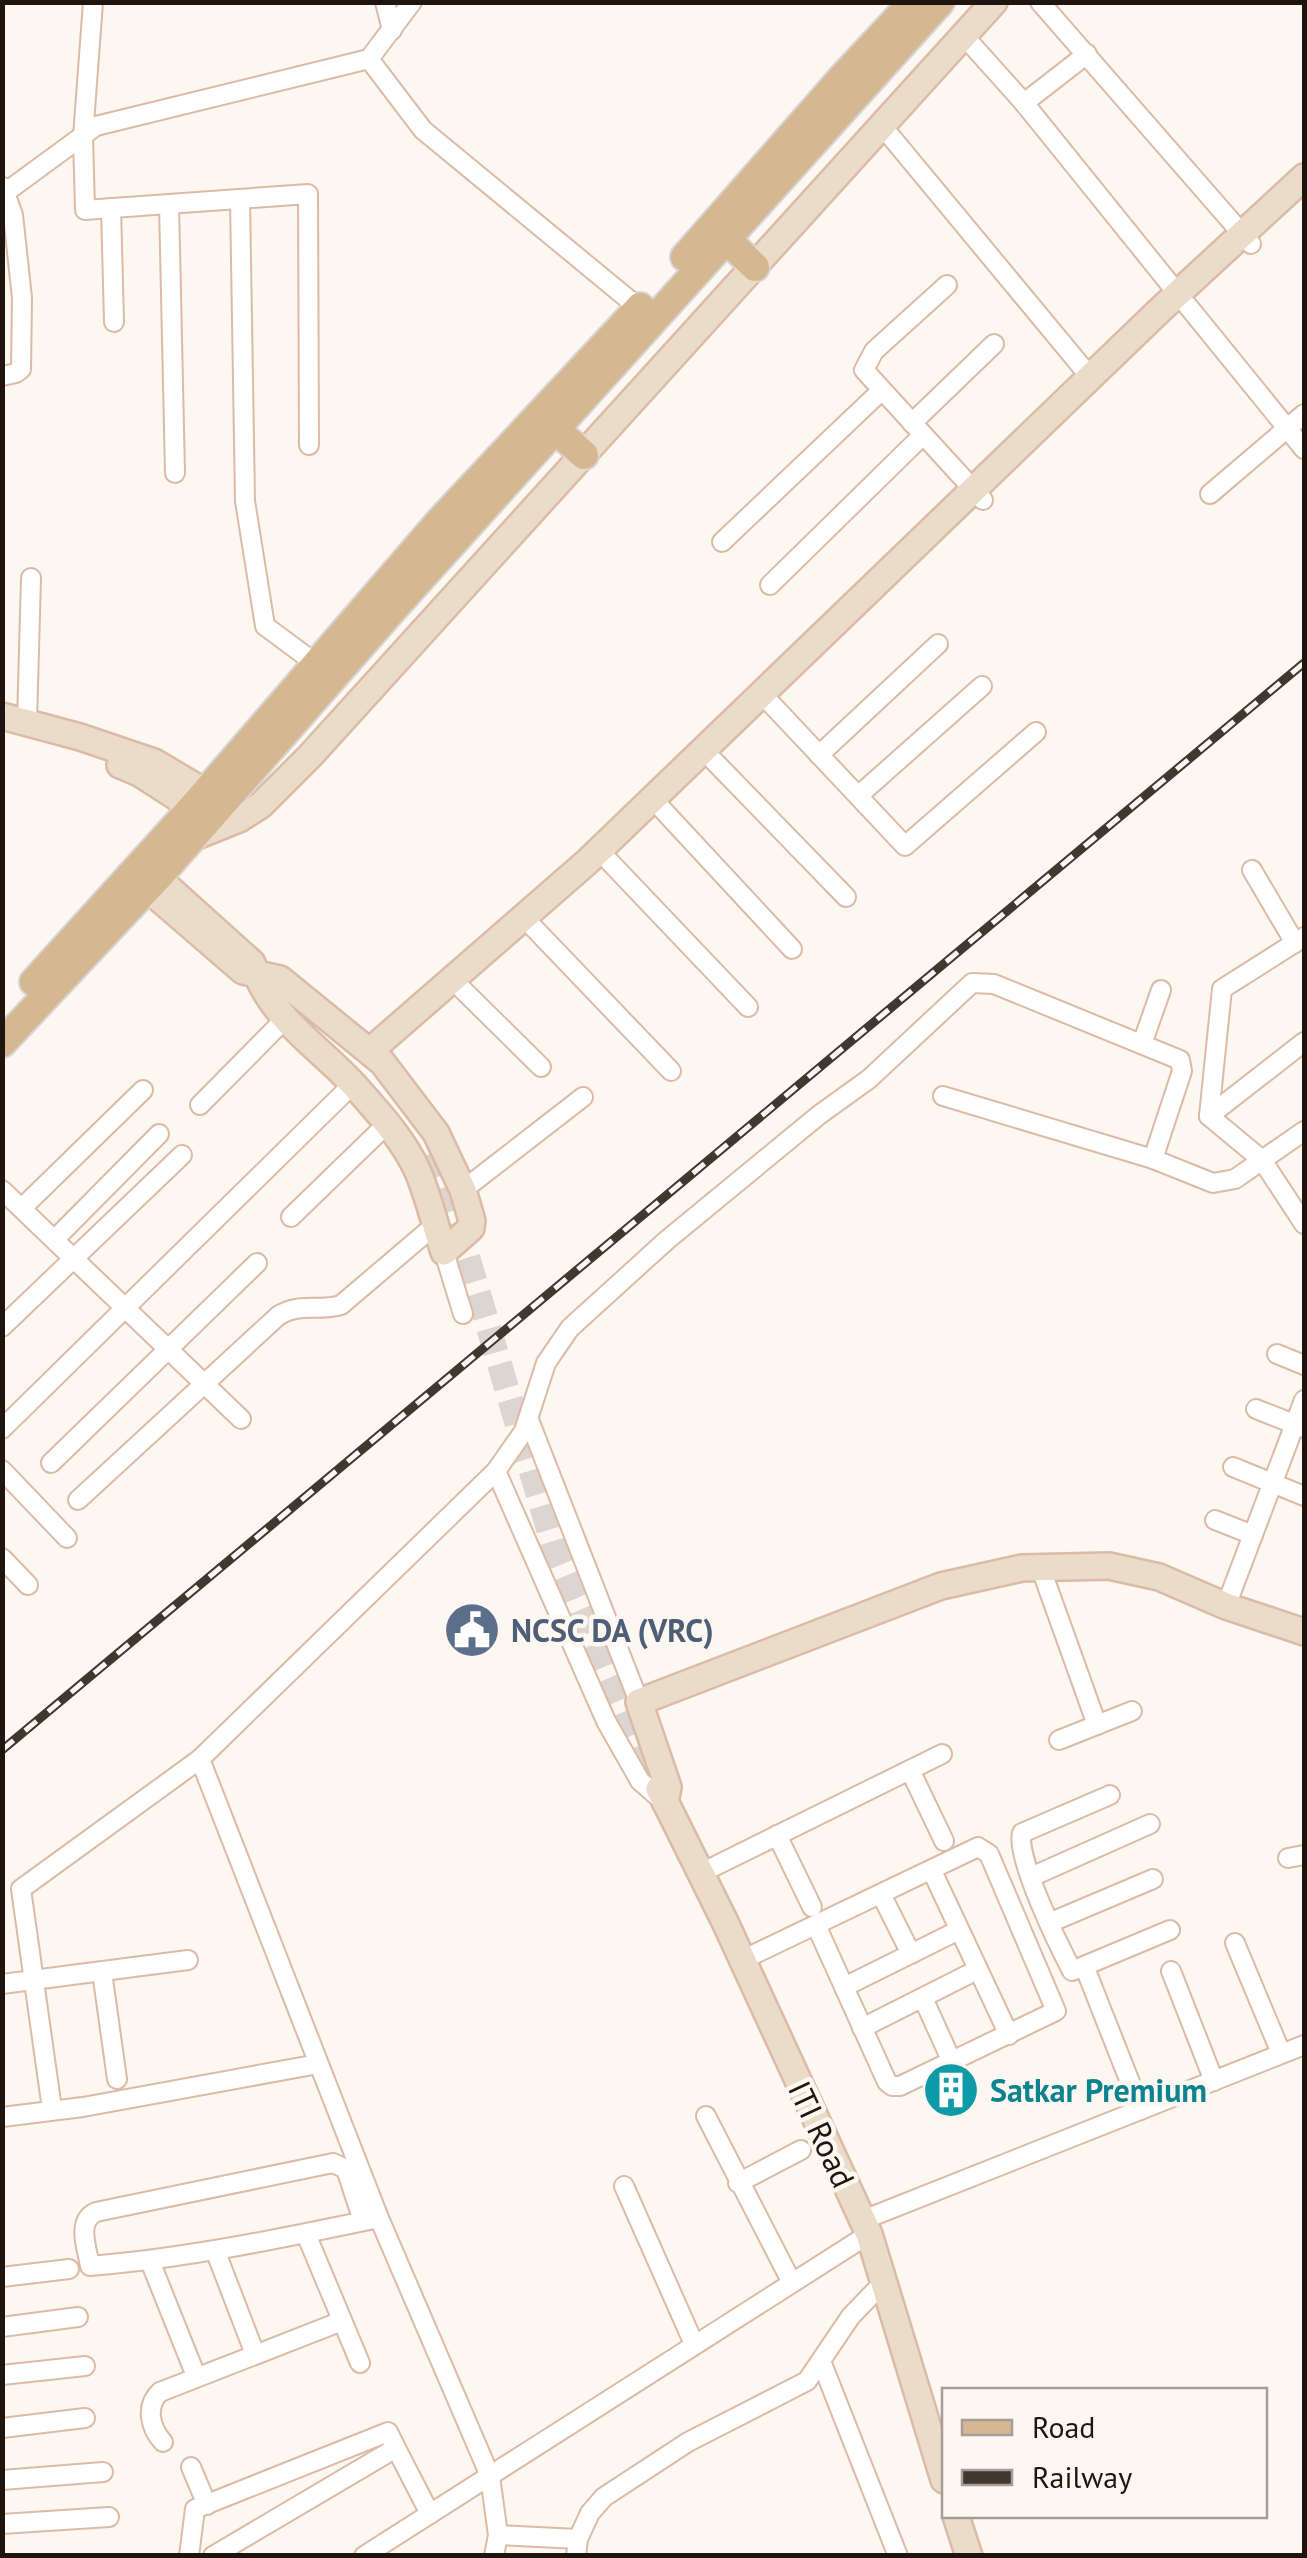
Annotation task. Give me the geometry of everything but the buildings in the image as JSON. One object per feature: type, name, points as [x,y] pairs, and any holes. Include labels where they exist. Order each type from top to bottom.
[{"type":"main road","points":[[205,812],[315,663],[914,2]]},
{"type":"main road","points":[[2,1016],[205,812],[545,412],[726,240],[940,2]]},
{"type":"main road","points":[[726,240],[755,267]]},
{"type":"main road","points":[[545,412],[584,456]]},
{"type":"main road","points":[[2,1043],[144,876]]},
{"type":"street","points":[[94,2],[83,137],[85,210],[308,194],[310,445]]},
{"type":"street","points":[[384,2],[392,30]]},
{"type":"street","points":[[2,376],[21,368],[24,328],[13,216],[3,192],[96,126],[370,59],[412,2]]},
{"type":"street","points":[[31,578],[11,723],[122,766],[205,812],[238,819],[261,805],[310,756],[994,2]]},
{"type":"street","points":[[1040,2],[1246,239]]},
{"type":"street","points":[[964,36],[1024,103],[1304,449]]},
{"type":"street","points":[[1024,103],[1087,54]]},
{"type":"street","points":[[370,59],[423,130],[640,308]]},
{"type":"street","points":[[882,127],[1091,378]]},
{"type":"street","points":[[376,1056],[767,699],[1246,239],[1304,176]]},
{"type":"street","points":[[1246,239],[1304,195]]},
{"type":"street","points":[[240,199],[245,502],[264,626],[315,663]]},
{"type":"street","points":[[169,204],[175,472]]},
{"type":"street","points":[[110,208],[114,322]]},
{"type":"street","points":[[946,284],[874,351],[864,370],[978,496]]},
{"type":"street","points":[[978,496],[1091,378],[1182,299]]},
{"type":"street","points":[[770,585],[994,344]]},
{"type":"street","points":[[722,542],[881,391]]},
{"type":"street","points":[[1210,494],[1304,414]]},
{"type":"street","points":[[819,755],[938,644]]},
{"type":"street","points":[[858,796],[982,686]]},
{"type":"street","points":[[767,699],[905,846],[1036,732]]},
{"type":"street","points":[[376,1056],[462,989],[608,860],[713,760],[767,699]]},
{"type":"street","points":[[713,760],[846,898]]},
{"type":"street","points":[[662,809],[792,949]]},
{"type":"street","points":[[608,860],[748,1007]]},
{"type":"street","points":[[1209,1116],[1222,989],[1300,940],[1252,870]]},
{"type":"street","points":[[144,876],[252,963],[267,999],[288,1010],[387,1124],[416,1169],[463,1314]]},
{"type":"street","points":[[533,927],[671,1071]]},
{"type":"street","points":[[256,976],[280,979],[376,1056],[436,1133],[463,1190],[472,1221],[471,1228],[444,1252]]},
{"type":"street","points":[[52,2109],[20,1889],[200,1760],[496,1471],[514,1448],[528,1420],[546,1363],[570,1328],[667,1240],[883,1067],[972,983],[994,984],[1176,1056],[1182,1065],[1153,1158]]},
{"type":"street","points":[[462,989],[540,1067]]},
{"type":"street","points":[[1142,1044],[1162,990]]},
{"type":"street","points":[[200,1104],[288,1010]]},
{"type":"street","points":[[1209,1116],[1304,1042]]},
{"type":"street","points":[[2,1429],[353,1084]]},
{"type":"street","points":[[22,1208],[143,1090]]},
{"type":"street","points":[[943,1096],[1153,1158],[1214,1183],[1235,1179],[1304,1131]]},
{"type":"street","points":[[463,1190],[583,1097]]},
{"type":"street","points":[[1209,1116],[1262,1160],[1304,1224]]},
{"type":"street","points":[[291,1217],[387,1124]]},
{"type":"street","points":[[55,1239],[159,1134]]},
{"type":"street","points":[[2,1326],[182,1155]]},
{"type":"street","points":[[2,1190],[241,1418]]},
{"type":"street","points":[[78,1500],[286,1311],[341,1304],[435,1224]]},
{"type":"street","points":[[52,1463],[257,1263]]},
{"type":"street","points":[[1278,1354],[1304,1365]]},
{"type":"street","points":[[1226,1606],[1273,1483],[1300,1426],[1304,1400]]},
{"type":"street","points":[[1256,1410],[1300,1426]]},
{"type":"street","points":[[528,1420],[638,1702],[668,1787],[664,1802]]},
{"type":"street","points":[[1233,1467],[1304,1496]]},
{"type":"street","points":[[2,1470],[67,1538]]},
{"type":"street","points":[[496,1471],[606,1721],[640,1781],[664,1802]]},
{"type":"street","points":[[1215,1520],[1253,1535]]},
{"type":"street","points":[[2,1558],[28,1585]]},
{"type":"street","points":[[638,1702],[942,1586],[1040,1566],[1109,1566],[1159,1577],[1226,1606],[1303,1628]]},
{"type":"street","points":[[1040,1566],[1097,1725]]},
{"type":"street","points":[[1060,1740],[1132,1711]]},
{"type":"street","points":[[700,1872],[942,1754]]},
{"type":"street","points":[[200,1760],[318,2064],[371,2220]]},
{"type":"street","points":[[910,1770],[944,1841]]},
{"type":"street","points":[[653,1776],[664,1802]]},
{"type":"street","points":[[1110,1794],[1022,1833],[1019,1839],[1049,1923],[1072,1971],[1170,1930]]},
{"type":"street","name":"ITI Road","points":[[664,1802],[866,2227],[942,2473]]},
{"type":"street","points":[[1031,1877],[1150,1824]]},
{"type":"street","points":[[742,1960],[814,1916],[881,1894],[978,1848],[989,1854],[1055,2005],[1052,2016],[892,2086],[862,2028],[814,1916],[777,1835]]},
{"type":"street","points":[[932,1870],[1009,2035]]},
{"type":"street","points":[[1049,1923],[1153,1880]]},
{"type":"street","points":[[881,1894],[910,1954]]},
{"type":"street","points":[[844,1987],[959,1930]]},
{"type":"street","points":[[1234,1942],[1282,2053]]},
{"type":"street","points":[[2,1984],[188,1960]]},
{"type":"street","points":[[1085,1968],[1141,2110]]},
{"type":"street","points":[[862,2028],[977,1970]]},
{"type":"street","points":[[1170,1971],[1214,2081]]},
{"type":"street","points":[[102,1972],[116,2079]]},
{"type":"street","points":[[924,1998],[952,2062]]},
{"type":"street","points":[[364,2556],[791,2281],[866,2227],[1304,2045]]},
{"type":"street","points":[[2,2116],[83,2107],[318,2064]]},
{"type":"street","points":[[706,2116],[791,2281]]},
{"type":"street","points":[[738,2183],[802,2150]]},
{"type":"street","points":[[371,2220],[150,2261],[90,2266],[84,2224],[86,2217],[96,2212],[332,2162],[346,2169],[371,2220],[490,2476],[498,2534],[494,2556]]},
{"type":"street","points":[[624,2186],[694,2344]]},
{"type":"street","points":[[306,2234],[360,2364]]},
{"type":"street","points":[[215,2250],[255,2354]]},
{"type":"street","points":[[150,2261],[196,2376]]},
{"type":"street","points":[[2,2277],[70,2269]]},
{"type":"street","points":[[498,2534],[577,2547],[590,2513],[604,2497],[688,2442],[798,2388],[822,2361],[851,2316],[884,2283]]},
{"type":"street","points":[[2,2327],[78,2317]]},
{"type":"street","points":[[162,2442],[154,2430],[152,2402],[160,2392],[342,2322]]},
{"type":"street","points":[[822,2361],[898,2556]]},
{"type":"street","points":[[2,2376],[85,2366]]},
{"type":"street","points":[[2,2428],[86,2418]]},
{"type":"street","points":[[189,2556],[195,2509],[388,2432],[430,2514]]},
{"type":"street","points":[[213,2556],[396,2448]]},
{"type":"street","points":[[192,2467],[207,2505]]},
{"type":"street","points":[[2,2480],[103,2472]]},
{"type":"street","points":[[2,2524],[109,2517]]},
{"type":"street","points":[[957,2518],[969,2556]]},
{"type":"street","points":[[394,2556],[396,2535]]},
{"type":"tunnel","points":[[434,1152],[553,1544],[653,1777]]},
{"type":"railway","points":[[2,1750],[1304,663]]},
{"type":"place","name":"NCSC DA (VRC)","points":[[472,1630]]},
{"type":"place","name":"Satkar Premium","points":[[951,2090]]}]
